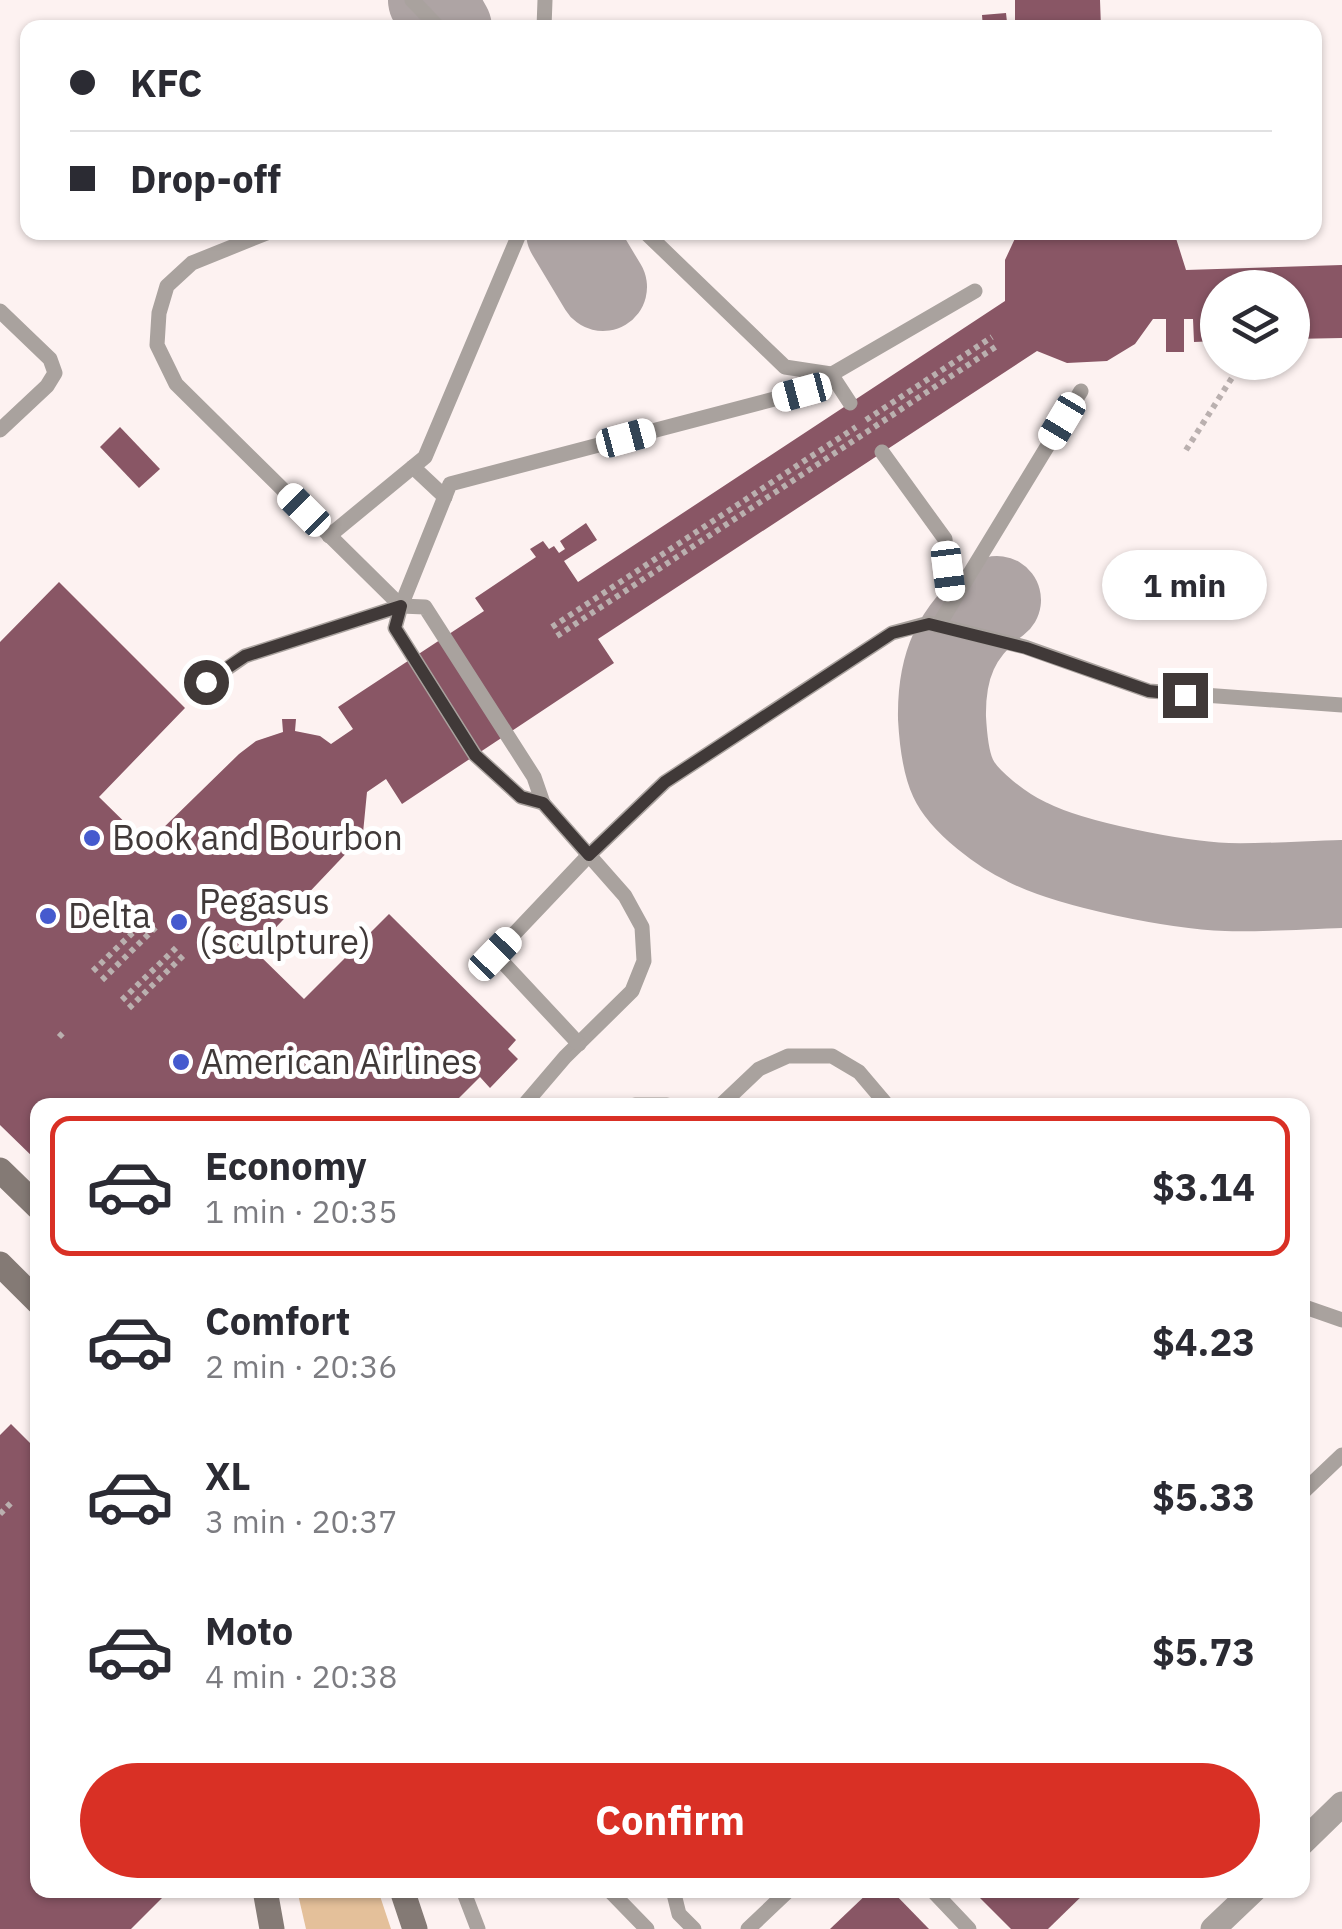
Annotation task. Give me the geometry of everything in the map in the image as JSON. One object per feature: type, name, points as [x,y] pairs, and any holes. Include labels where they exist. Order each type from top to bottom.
[{"type":"main road","points":[[0,1170],[30,1199]]},
{"type":"main road","points":[[0,1264],[30,1294]]},
{"type":"main road","points":[[266,1898],[272,1929]]},
{"type":"main road","points":[[405,1898],[416,1929]]},
{"type":"street","points":[[1310,1835],[1342,1804]]},
{"type":"street","points":[[1213,1929],[1246,1898]]},
{"type":"lane","points":[[412,0],[431,20]]},
{"type":"lane","points":[[250,240],[192,263],[167,286],[159,313],[157,345],[176,384],[401,606]]},
{"type":"lane","points":[[330,536],[425,457],[517,240]]},
{"type":"lane","points":[[653,240],[785,368],[832,374]]},
{"type":"lane","points":[[543,803],[521,797],[475,755],[395,628],[450,484],[802,392],[975,291]]},
{"type":"lane","points":[[0,311],[50,359],[55,373],[47,386],[0,430]]},
{"type":"lane","points":[[832,374],[850,403]]},
{"type":"lane","points":[[938,626],[1081,391]]},
{"type":"lane","points":[[882,452],[945,540],[952,602]]},
{"type":"lane","points":[[413,467],[445,498]]},
{"type":"lane","points":[[206,682],[245,656],[401,606],[425,608],[534,776],[543,803],[626,896],[642,927],[644,961],[632,992],[530,1098]]},
{"type":"lane","points":[[579,1044],[495,954],[665,782],[892,633],[929,624],[938,626],[1026,648],[1149,691],[1342,706]]},
{"type":"lane","points":[[728,1098],[759,1069],[788,1056],[832,1056],[859,1072],[881,1098]]},
{"type":"lane","points":[[1310,1309],[1342,1320]]},
{"type":"lane","points":[[1310,1485],[1342,1455]]},
{"type":"lane","points":[[466,1898],[478,1929]]},
{"type":"lane","points":[[617,1898],[647,1929]]},
{"type":"lane","points":[[675,1898],[679,1914],[694,1929]]},
{"type":"lane","points":[[748,1929],[780,1898]]},
{"type":"lane","points":[[940,1898],[969,1929]]},
{"type":"path","points":[[552,628],[992,336]]},
{"type":"path","points":[[557,636],[997,346]]},
{"type":"path","points":[[1186,450],[1231,380]]},
{"type":"path","points":[[93,971],[149,917]]},
{"type":"path","points":[[102,980],[157,926]]},
{"type":"path","points":[[122,1000],[178,946]]},
{"type":"path","points":[[129,1008],[185,954]]},
{"type":"path","points":[[0,1514],[12,1503]]},
{"type":"shaded area","points":[[299,1898],[381,1898],[391,1929],[306,1929]]},
{"type":"building","points":[[1015,0],[1100,0],[1101,20],[1015,20]]},
{"type":"building","points":[[1006,13],[1007,20],[982,20],[982,15]]},
{"type":"building","points":[[1014,240],[1177,240],[1186,270],[1342,265],[1342,338],[1310,339],[1310,270],[1200,270],[1200,342],[1194,342],[1193,319],[1184,319],[1184,352],[1166,352],[1166,319],[1153,319],[1135,344],[1107,361],[1067,363],[1037,351],[598,639],[614,663],[402,804],[386,779],[367,792],[363,833],[375,838],[368,851],[355,844],[263,941],[256,934],[247,943],[304,999],[389,914],[516,1040],[508,1049],[518,1059],[490,1088],[480,1077],[459,1098],[30,1098],[30,1154],[0,1125],[0,642],[59,582],[185,708],[99,797],[153,850],[163,840],[157,834],[239,754],[256,741],[283,732],[282,719],[296,719],[295,731],[320,736],[331,744],[353,729],[338,707],[484,611],[475,598],[536,557],[530,549],[543,541],[559,553],[565,549],[560,541],[586,523],[597,540],[564,561],[578,582],[1005,301],[1005,260]]},
{"type":"building","points":[[120,427],[160,469],[139,488],[100,447]]},
{"type":"building","points":[[11,1424],[30,1443],[30,1898],[162,1898],[131,1929],[0,1929],[0,1435]]},
{"type":"building","points":[[863,1898],[899,1898],[929,1929],[830,1929]]},
{"type":"building","points":[[980,1898],[1080,1898],[1048,1929],[1011,1929]]},
{"type":"taxiway","points":[[432,0],[443,20]]},
{"type":"taxiway","points":[[575,240],[603,287]]},
{"type":"taxiway","points":[[997,600],[961,637],[948,666],[942,699],[950,771],[958,787],[985,815],[1017,837],[1046,850],[1153,878],[1227,887],[1342,884]]},
{"type":"place","name":"Book and Bourbon","points":[[92,838]]},
{"type":"place","name":"Delta","points":[[48,916]]},
{"type":"place","name":"Pegasus (sculpture)","points":[[179,922]]},
{"type":"place","name":"American Airlines","points":[[181,1062]]},
{"type":"route","points":[[206,682],[245,656],[401,606],[395,628],[475,755],[521,797],[543,803],[589,855],[665,782],[892,633],[929,624],[1026,648],[1149,691],[1185,695]]}]
